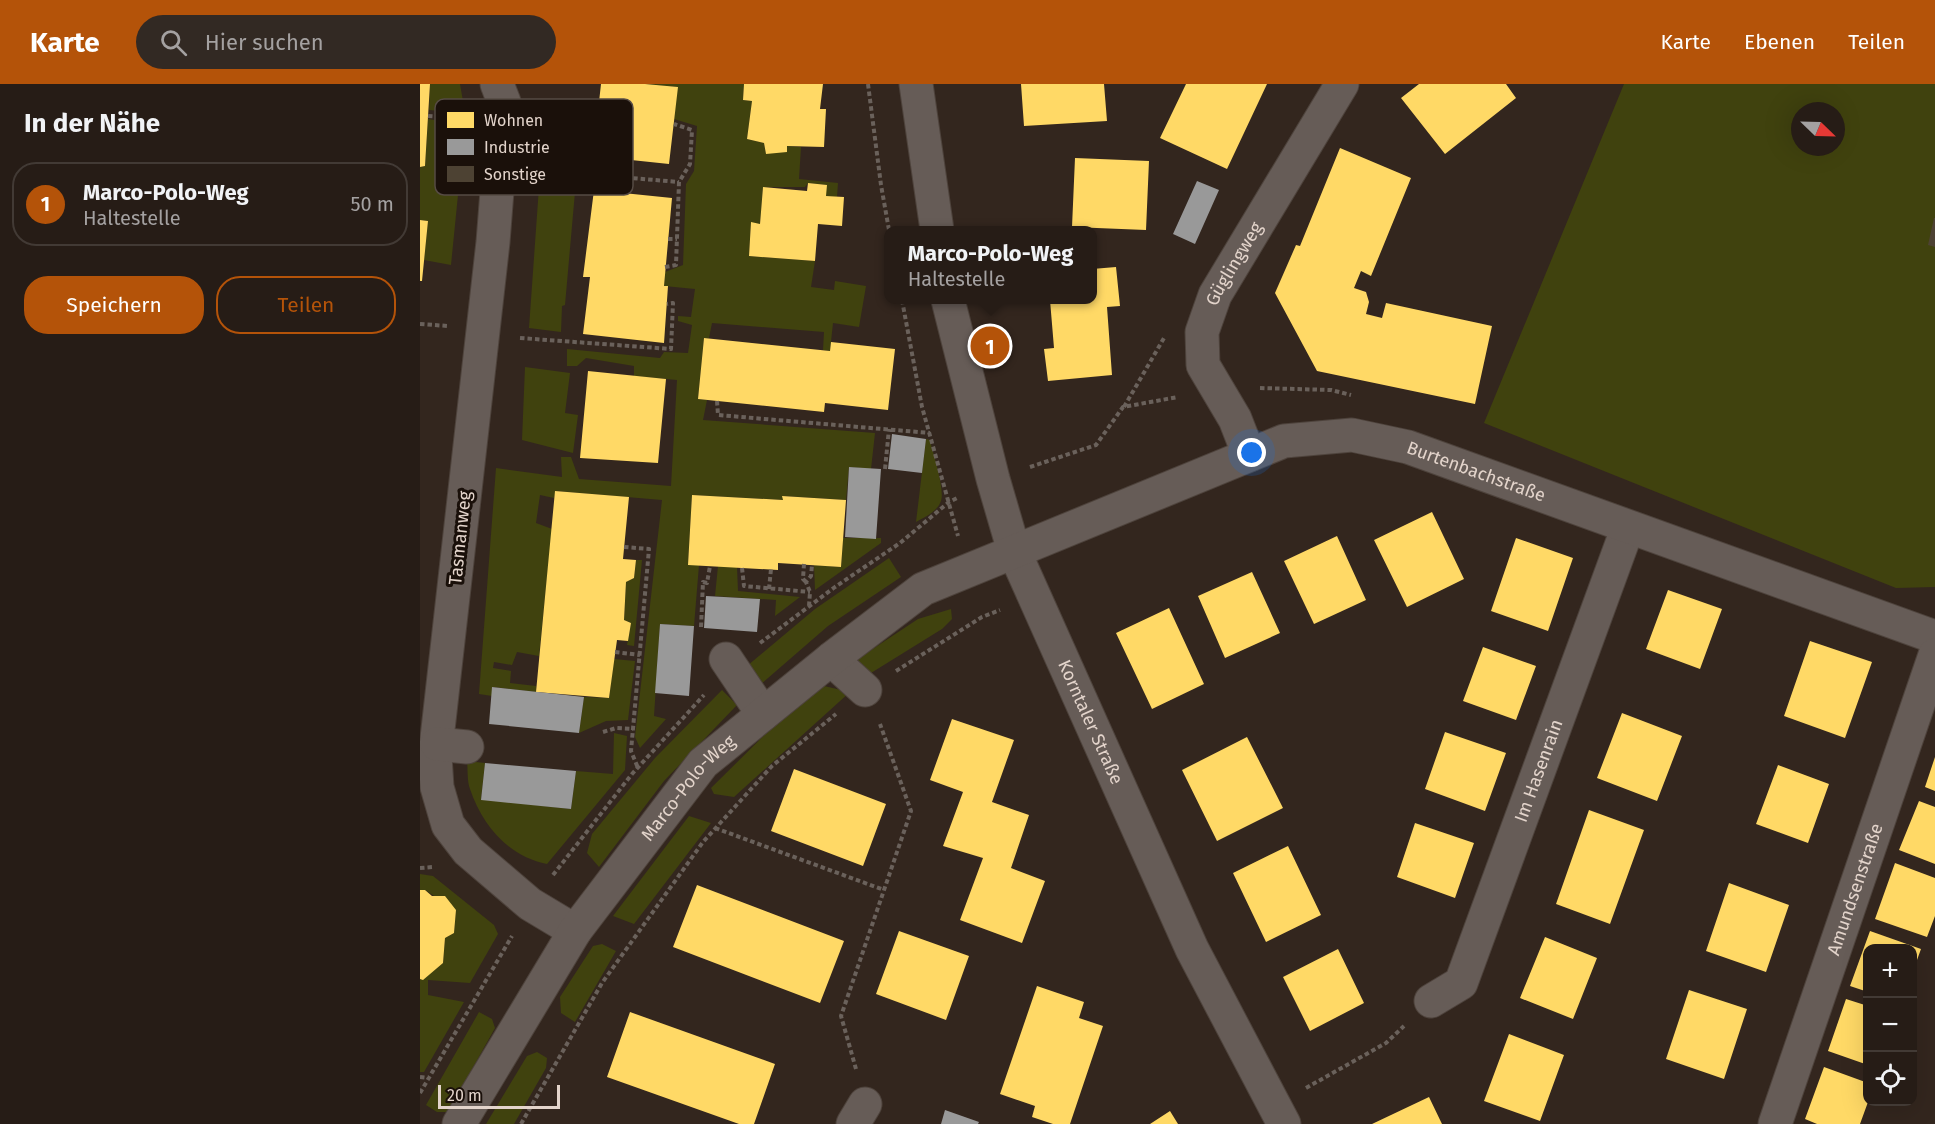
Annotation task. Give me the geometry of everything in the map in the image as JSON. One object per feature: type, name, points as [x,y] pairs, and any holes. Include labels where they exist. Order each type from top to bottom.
[{"type":"street","name":"Tasmanweg","points":[[497,84],[503,99]]},
{"type":"street","points":[[916,84],[936,226]]},
{"type":"street","name":"Güglingweg","points":[[1249,454],[1235,419],[1203,365],[1202,332],[1215,295],[1342,84]]},
{"type":"street","name":"Tasmanweg","points":[[497,195],[452,746],[437,787],[448,825],[468,851],[530,904],[575,931]]},
{"type":"street","name":"Korntaler Straße","points":[[949,304],[1014,551],[1192,949],[1279,1115]]},
{"type":"street","name":"Burtenbachstraße","points":[[1014,551],[1284,441],[1352,435],[1408,447],[1935,637]]},
{"type":"street","name":"Im Hasenrain","points":[[1431,1001],[1461,983],[1628,527]]},
{"type":"street","name":"Marco-Polo-Weg","points":[[459,1124],[575,931],[703,763],[831,659],[923,589],[1014,551]]},
{"type":"street","name":"Amundsenstraße","points":[[1775,1124],[1935,655]]},
{"type":"street","points":[[726,659],[763,714]]},
{"type":"street","points":[[831,659],[865,690]]},
{"type":"path","points":[[868,84],[888,226]]},
{"type":"path","points":[[429,116],[435,117]]},
{"type":"path","points":[[665,267],[676,265],[679,182],[690,164],[692,130],[674,124]]},
{"type":"path","points":[[633,178],[679,182]]},
{"type":"path","points":[[669,222],[678,222]]},
{"type":"path","points":[[668,239],[677,239]]},
{"type":"path","points":[[534,339],[671,349],[673,303],[667,304]]},
{"type":"path","points":[[903,304],[922,407],[966,572]]},
{"type":"path","points":[[666,323],[672,323]]},
{"type":"path","points":[[420,324],[451,326]]},
{"type":"path","points":[[1124,408],[1169,329]]},
{"type":"path","points":[[717,401],[718,415],[930,433]]},
{"type":"path","points":[[885,469],[889,429]]},
{"type":"path","points":[[624,547],[649,549],[633,729],[632,751],[638,768]]},
{"type":"path","points":[[804,564],[803,579],[810,592],[809,606]]},
{"type":"path","points":[[806,582],[811,576],[812,565]]},
{"type":"path","points":[[701,627],[703,582],[707,583],[710,566]]},
{"type":"path","points":[[742,567],[744,586],[810,592]]},
{"type":"path","points":[[769,589],[771,569]]},
{"type":"path","points":[[521,1124],[603,983],[703,842],[772,766],[865,690],[982,617],[1035,596]]},
{"type":"path","points":[[615,652],[640,655]]},
{"type":"path","points":[[859,1114],[841,1016],[911,811],[882,728],[865,690]]},
{"type":"path","points":[[603,732],[616,728],[633,729]]},
{"type":"path","points":[[715,828],[884,890]]},
{"type":"path","points":[[1279,1115],[1386,1043],[1431,1001]]},
{"type":"path","points":[[420,1077],[429,1078]]},
{"type":"shaded area","points":[[430,84],[460,84],[463,99],[435,99],[435,110],[429,110]]},
{"type":"shaded area","points":[[645,84],[744,84],[743,100],[752,101],[747,139],[764,143],[766,154],[787,146],[801,147],[799,179],[838,183],[837,197],[826,196],[826,185],[808,183],[805,187],[763,187],[760,224],[751,223],[749,256],[815,261],[811,287],[834,290],[835,281],[866,286],[859,327],[833,323],[830,351],[823,350],[824,332],[712,323],[709,338],[704,338],[698,399],[707,400],[703,420],[875,433],[871,469],[849,467],[846,500],[783,496],[783,500],[692,495],[688,564],[699,565],[694,626],[660,624],[654,716],[666,719],[640,748],[635,737],[662,500],[556,491],[554,498],[540,495],[536,523],[552,529],[539,656],[517,652],[512,665],[494,662],[493,668],[511,671],[510,683],[536,686],[536,692],[493,687],[492,696],[479,694],[496,468],[562,477],[561,457],[571,457],[579,479],[671,486],[677,380],[634,376],[634,366],[586,358],[577,366],[567,366],[567,349],[660,358],[664,352],[688,353],[692,325],[678,321],[678,316],[691,317],[695,289],[664,286],[665,272],[683,265],[686,184],[694,171],[697,126],[674,119],[677,87]]},
{"type":"shaded area","points":[[1624,84],[1935,84],[1935,587],[1896,588],[1484,423]]},
{"type":"shaded area","points":[[428,119],[435,120],[435,195],[458,195],[451,265],[424,260],[428,221],[420,220],[420,167],[425,166]]},
{"type":"shaded area","points":[[538,195],[575,195],[561,332],[529,328]]},
{"type":"shaded area","points":[[525,367],[570,373],[565,413],[578,415],[573,453],[522,440]]},
{"type":"shaded area","points":[[926,439],[930,440],[942,496],[937,508],[916,522]]},
{"type":"shaded area","points":[[843,538],[881,538],[881,543],[815,590],[814,565],[841,567]]},
{"type":"shaded area","points":[[889,558],[901,577],[828,626],[761,684],[747,666],[815,609]]},
{"type":"shaded area","points":[[636,560],[642,560],[634,646],[627,645],[631,623],[624,620],[626,582],[634,578]]},
{"type":"shaded area","points":[[718,566],[737,567],[738,591],[800,597],[775,616],[776,600],[715,596]]},
{"type":"shaded area","points":[[951,609],[952,619],[942,629],[871,673],[850,664],[918,619]]},
{"type":"shaded area","points":[[614,659],[635,661],[628,720],[606,721],[579,733],[584,697],[609,698]]},
{"type":"shaded area","points":[[824,686],[850,692],[734,797],[714,794],[711,788],[799,701]]},
{"type":"shaded area","points":[[722,690],[737,705],[664,781],[599,867],[587,853],[592,834],[655,758]]},
{"type":"shaded area","points":[[614,733],[627,736],[625,770],[547,864],[533,860],[509,847],[490,827],[470,789],[467,761],[485,763],[481,799],[571,809],[576,771],[613,774]]},
{"type":"shaded area","points":[[689,816],[711,823],[634,924],[613,916]]},
{"type":"shaded area","points":[[420,874],[433,876],[494,925],[498,934],[470,983],[428,980],[428,995],[464,1002],[424,1072],[420,1072],[420,979],[443,963],[445,938],[454,933],[456,910],[425,890],[420,890]]},
{"type":"shaded area","points":[[602,944],[616,951],[575,1022],[561,1013],[560,997],[593,946]]},
{"type":"shaded area","points":[[479,1012],[492,1019],[495,1028],[448,1112],[437,1112],[426,1105]]},
{"type":"shaded area","points":[[537,1052],[547,1058],[546,1068],[514,1124],[486,1124],[527,1056]]},
{"type":"building: Wohnen","points":[[420,84],[430,84],[425,166],[420,167]]},
{"type":"building: Wohnen","points":[[601,84],[678,87],[669,164],[633,160],[633,99],[599,99]]},
{"type":"building: Wohnen","points":[[744,84],[823,84],[820,109],[826,109],[824,147],[787,146],[787,152],[766,154],[764,143],[747,139],[752,101],[743,100]]},
{"type":"building: Wohnen","points":[[1021,84],[1104,84],[1107,121],[1024,126]]},
{"type":"building: Wohnen","points":[[1186,84],[1267,84],[1227,169],[1160,138]]},
{"type":"building: Wohnen","points":[[1419,84],[1506,84],[1516,98],[1445,154],[1401,98]]},
{"type":"building: Wohnen","points":[[1340,148],[1411,178],[1371,276],[1361,271],[1354,288],[1366,292],[1369,302],[1366,314],[1382,318],[1386,303],[1492,326],[1475,404],[1317,371],[1275,293],[1296,245],[1300,246]]},
{"type":"building: Wohnen","points":[[1075,158],[1149,161],[1146,230],[1072,226]]},
{"type":"building: Wohnen","points":[[808,183],[827,185],[826,196],[844,197],[842,226],[818,224],[815,261],[749,256],[751,222],[760,224],[763,187],[807,191]]},
{"type":"building: Wohnen","points":[[633,194],[672,198],[664,286],[668,286],[664,343],[583,334],[590,277],[583,277],[593,195]]},
{"type":"building: Wohnen","points":[[420,220],[428,221],[422,281],[420,281]]},
{"type":"building: Wohnen","points":[[1116,267],[1120,306],[1107,307],[1112,375],[1048,381],[1044,349],[1054,348],[1050,304],[1097,304],[1097,269]]},
{"type":"building: Wohnen","points":[[704,338],[830,351],[831,342],[895,349],[888,410],[825,403],[824,412],[698,399]]},
{"type":"building: Wohnen","points":[[588,371],[666,379],[658,463],[580,458]]},
{"type":"building: Wohnen","points":[[555,491],[629,497],[623,559],[636,560],[634,578],[626,582],[624,620],[631,623],[628,641],[617,640],[609,698],[536,692]]},
{"type":"building: Wohnen","points":[[692,495],[783,500],[782,496],[846,500],[841,567],[778,563],[778,570],[688,565]]},
{"type":"building: Wohnen","points":[[1432,512],[1464,579],[1407,607],[1374,540]]},
{"type":"building: Wohnen","points":[[1337,536],[1366,600],[1314,624],[1284,561]]},
{"type":"building: Wohnen","points":[[1516,538],[1573,558],[1548,631],[1491,611]]},
{"type":"building: Wohnen","points":[[1252,572],[1280,633],[1225,658],[1198,596]]},
{"type":"building: Wohnen","points":[[1668,590],[1722,609],[1700,669],[1646,649]]},
{"type":"building: Wohnen","points":[[1169,608],[1204,684],[1152,709],[1116,633]]},
{"type":"building: Wohnen","points":[[1810,641],[1872,662],[1845,738],[1784,716]]},
{"type":"building: Wohnen","points":[[1483,647],[1536,666],[1516,720],[1463,701]]},
{"type":"building: Wohnen","points":[[1622,713],[1682,736],[1657,801],[1597,778]]},
{"type":"building: Wohnen","points":[[952,719],[1014,740],[992,802],[1029,815],[1011,868],[1045,881],[1022,943],[960,920],[983,858],[943,846],[963,792],[930,780]]},
{"type":"building: Wohnen","points":[[1445,732],[1506,753],[1485,811],[1425,789]]},
{"type":"building: Wohnen","points":[[1247,737],[1283,808],[1217,841],[1182,770]]},
{"type":"building: Wohnen","points":[[1935,757],[1935,791],[1925,787]]},
{"type":"building: Wohnen","points":[[1778,765],[1829,784],[1808,843],[1756,824]]},
{"type":"building: Wohnen","points":[[794,769],[886,804],[863,866],[771,831]]},
{"type":"building: Wohnen","points":[[1919,801],[1935,807],[1935,864],[1899,850]]},
{"type":"building: Wohnen","points":[[1589,810],[1644,830],[1610,924],[1556,904]]},
{"type":"building: Wohnen","points":[[1415,823],[1474,843],[1455,898],[1397,877]]},
{"type":"building: Wohnen","points":[[1288,846],[1321,915],[1266,942],[1233,873]]},
{"type":"building: Wohnen","points":[[1895,863],[1935,878],[1935,916],[1927,937],[1875,919]]},
{"type":"building: Wohnen","points":[[1729,883],[1789,905],[1766,972],[1706,951]]},
{"type":"building: Wohnen","points":[[697,885],[844,941],[820,1003],[673,947]]},
{"type":"building: Wohnen","points":[[420,890],[425,890],[432,896],[445,896],[456,910],[454,933],[445,938],[443,963],[423,980],[420,979]]},
{"type":"building: Wohnen","points":[[899,931],[969,956],[946,1020],[876,994]]},
{"type":"building: Wohnen","points":[[1870,931],[1907,944],[1865,944]]},
{"type":"building: Wohnen","points":[[1545,937],[1597,958],[1573,1019],[1520,998]]},
{"type":"building: Wohnen","points":[[1917,948],[1921,949],[1917,960]]},
{"type":"building: Wohnen","points":[[1338,949],[1364,1003],[1310,1031],[1283,977]]},
{"type":"building: Wohnen","points":[[1863,950],[1863,990],[1850,986]]},
{"type":"building: Wohnen","points":[[1037,986],[1084,1002],[1079,1018],[1103,1026],[1070,1124],[1053,1124],[1032,1117],[1035,1106],[1000,1094]]},
{"type":"building: Wohnen","points":[[1689,990],[1747,1009],[1724,1079],[1666,1059]]},
{"type":"building: Wohnen","points":[[1846,999],[1863,1004],[1863,1063],[1828,1051]]},
{"type":"building: Wohnen","points":[[630,1012],[775,1064],[754,1124],[739,1124],[607,1077]]},
{"type":"building: Wohnen","points":[[1509,1034],[1564,1055],[1540,1121],[1484,1101]]},
{"type":"building: Wohnen","points":[[1824,1067],[1863,1081],[1863,1106],[1867,1106],[1860,1124],[1817,1124],[1805,1119]]},
{"type":"building: Wohnen","points":[[1429,1097],[1442,1124],[1372,1124]]},
{"type":"building: Wohnen","points":[[1170,1111],[1178,1124],[1150,1124]]},
{"type":"building: Industrie","points":[[1197,181],[1219,190],[1195,244],[1173,234]]},
{"type":"building: Industrie","points":[[892,434],[926,439],[922,473],[888,469]]},
{"type":"building: Industrie","points":[[849,467],[881,469],[876,539],[845,537]]},
{"type":"building: Industrie","points":[[706,596],[760,599],[757,632],[704,628]]},
{"type":"building: Industrie","points":[[660,624],[694,626],[689,696],[655,693]]},
{"type":"building: Industrie","points":[[492,687],[584,697],[579,733],[489,724]]},
{"type":"building: Industrie","points":[[485,763],[576,771],[571,809],[481,800]]},
{"type":"building: Industrie","points":[[945,1110],[979,1122],[978,1124],[941,1124]]},
{"type":"building: Sonstige","points":[[1935,218],[1935,247],[1928,245]]},
{"type":"place","name":"Marco-Polo-Weg","points":[[990,346]]}]
